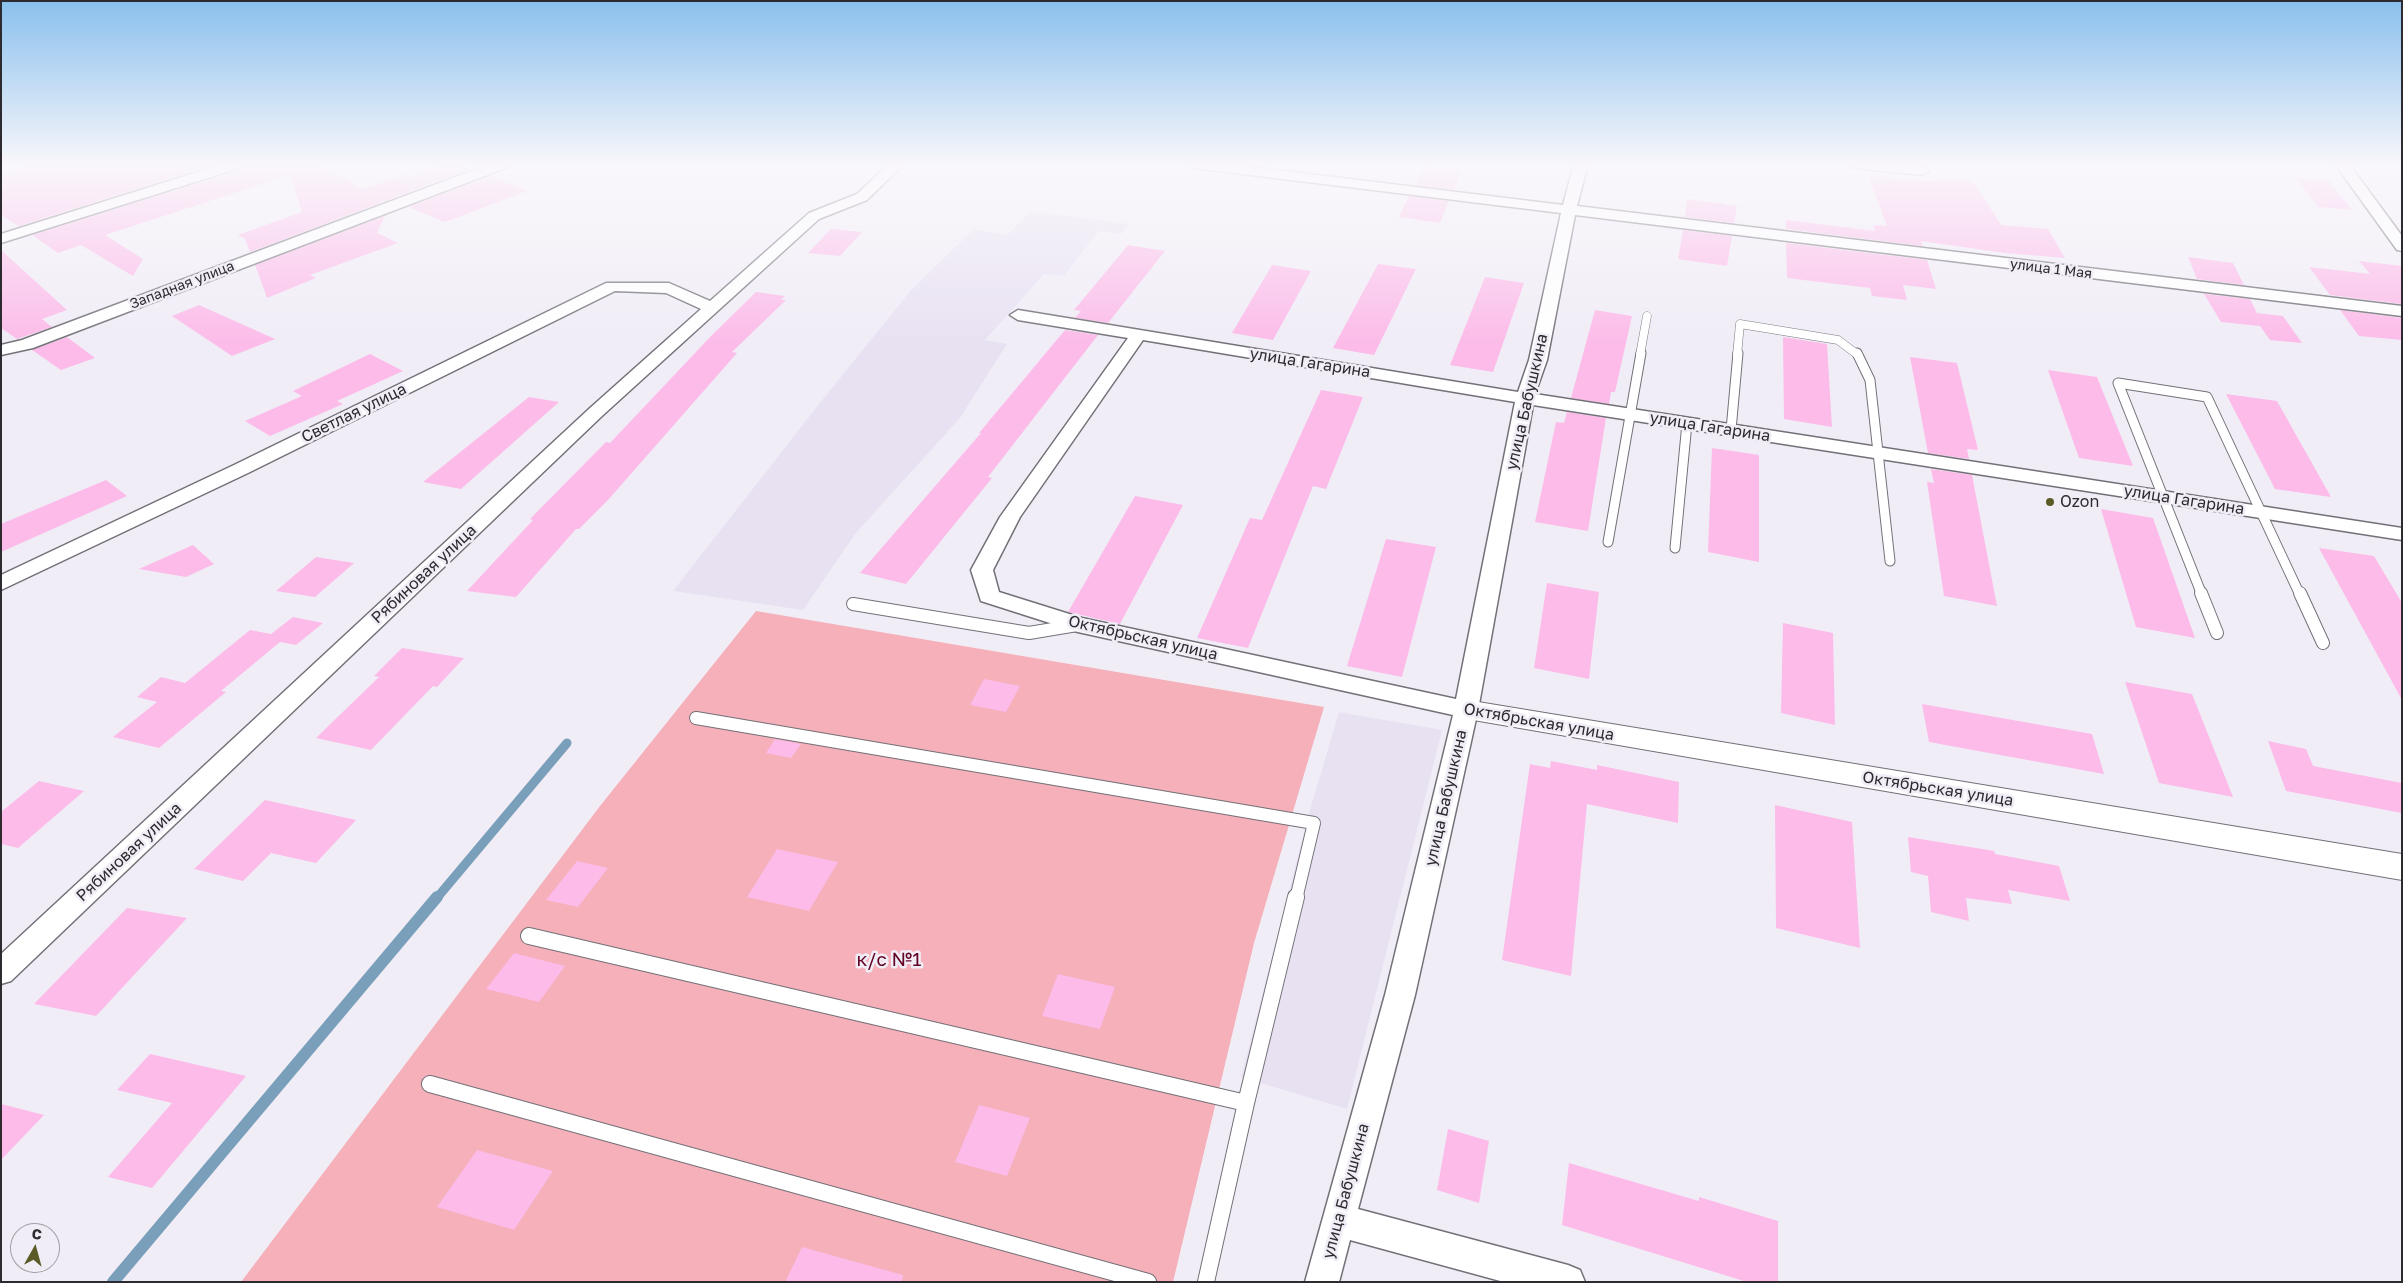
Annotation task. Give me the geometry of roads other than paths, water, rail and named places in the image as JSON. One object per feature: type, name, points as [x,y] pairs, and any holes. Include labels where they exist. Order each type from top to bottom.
[{"type":"street","points":[[1,239],[49,224]]},
{"type":"street","name":"Западная улица","points":[[1,350],[26,344],[344,224]]},
{"type":"street","name":"Рябиновая улица","points":[[1,972],[596,412],[805,224]]},
{"type":"street","name":"улица Бабушкина","points":[[1322,1282],[1400,995],[1466,710],[1525,398],[1538,360],[1565,224]]},
{"type":"street","name":"улица 1 Мая","points":[[1683,224],[2402,311]]},
{"type":"street","points":[[2385,224],[2402,247]]},
{"type":"street","name":"Светлая улица","points":[[1,583],[242,469],[612,286],[669,288],[712,308]]},
{"type":"street","name":"улица Гагарина","points":[[1018,315],[1525,398],[2402,534]]},
{"type":"street","name":"Октябрьская улица","points":[[1139,334],[1010,517],[982,570],[990,596],[1078,625],[1466,710],[2402,867]]},
{"type":"street","points":[[1338,1220],[1568,1282]]},
{"type":"lane","points":[[1608,542],[1646,316]]},
{"type":"lane","points":[[1731,430],[1740,324],[1838,340],[1858,354],[1870,380],[1890,561]]},
{"type":"lane","points":[[2217,633],[2118,383],[2207,396],[2323,643]]},
{"type":"lane","points":[[1675,548],[1686,423]]},
{"type":"lane","points":[[853,604],[1030,633],[1078,625]]},
{"type":"lane","points":[[696,718],[1314,823],[1246,1103],[1206,1282]]},
{"type":"lane","points":[[529,936],[1246,1103]]},
{"type":"lane","points":[[430,1084],[1148,1282]]},
{"type":"waterway","points":[[436,899],[567,743]]},
{"type":"waterway","points":[[113,1282],[437,897]]},
{"type":"place","name":"Ozon","points":[[2050,502]]},
{"type":"park label","name":"к/с №1","points":[[889,960]]}]
